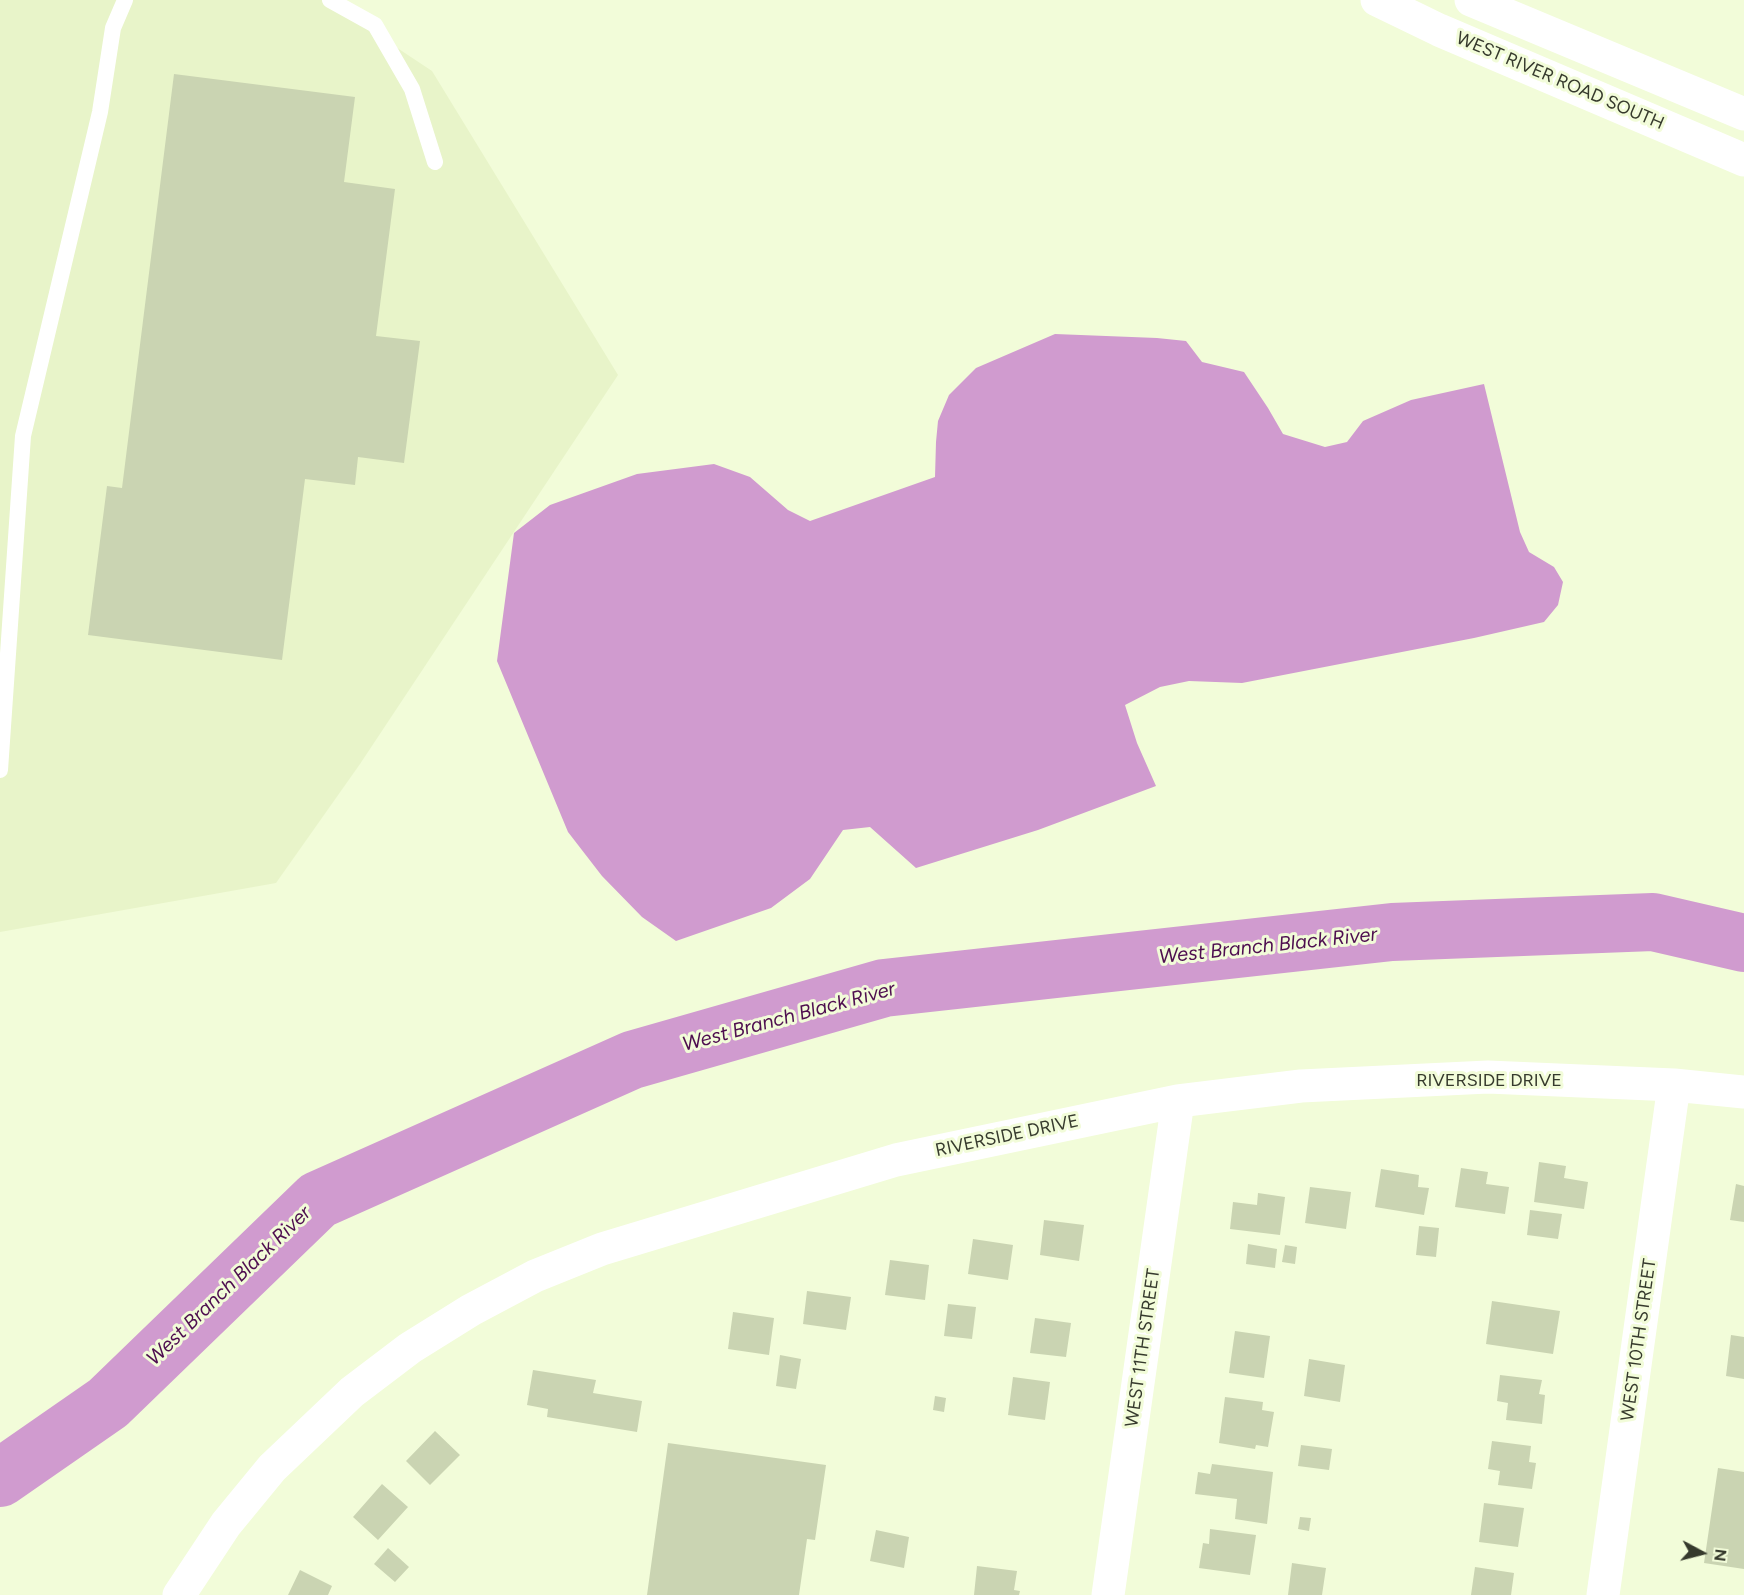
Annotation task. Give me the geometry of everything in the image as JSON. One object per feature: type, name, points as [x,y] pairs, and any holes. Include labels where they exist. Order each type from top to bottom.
[{"type":"street","name":"WEST RIVER ROAD SOUTH","points":[[1377,0],[1439,30],[1744,160]]},
{"type":"street","points":[[1471,0],[1744,114]]},
{"type":"street","name":"RIVERSIDE DRIVE","points":[[179,1595],[226,1524],[265,1476],[298,1441],[352,1392],[410,1348],[471,1310],[535,1276],[602,1249],[896,1160],[1178,1101],[1301,1086],[1488,1077],[1674,1085],[1744,1092]]},
{"type":"street","name":"WEST 10TH STREET","points":[[1602,1595],[1674,1085]]},
{"type":"street","name":"WEST 11TH STREET","points":[[1108,1595],[1178,1101]]},
{"type":"lane","points":[[0,770],[23,436],[100,112],[113,28],[125,0]]},
{"type":"lane","points":[[330,0],[375,25],[412,89],[435,162]]},
{"type":"shaded area","points":[[0,0],[325,0],[432,71],[618,375],[360,764],[276,883],[0,932]]},
{"type":"shaded area","points":[[1055,334],[1186,341],[1202,362],[1244,372],[1283,434],[1325,447],[1347,442],[1363,421],[1411,400],[1484,384],[1520,532],[1529,552],[1554,567],[1563,582],[1558,605],[1544,622],[1474,638],[1242,683],[1189,681],[1160,687],[1125,705],[1137,743],[1156,786],[1038,830],[916,868],[870,827],[843,830],[810,879],[771,908],[676,941],[642,917],[602,876],[568,832],[497,661],[514,533],[550,505],[637,474],[714,464],[750,477],[788,510],[810,521],[935,477],[938,421],[949,395],[976,368]]},
{"type":"building","points":[[174,74],[355,97],[344,182],[395,189],[376,336],[420,341],[404,463],[358,457],[355,485],[305,479],[282,660],[88,635],[107,486],[122,488]]},
{"type":"building","points":[[1539,1162],[1566,1166],[1564,1178],[1588,1182],[1584,1209],[1534,1202]]},
{"type":"building","points":[[1461,1168],[1488,1172],[1486,1184],[1509,1187],[1505,1214],[1455,1207]]},
{"type":"building","points":[[1381,1169],[1419,1175],[1418,1187],[1429,1188],[1424,1215],[1375,1207]]},
{"type":"building","points":[[1736,1184],[1744,1186],[1744,1222],[1730,1220]]},
{"type":"building","points":[[1310,1187],[1351,1192],[1346,1229],[1305,1223]]},
{"type":"building","points":[[1258,1193],[1285,1197],[1280,1235],[1230,1229],[1233,1202],[1257,1205]]},
{"type":"building","points":[[1530,1210],[1562,1214],[1558,1239],[1527,1235]]},
{"type":"building","points":[[1044,1220],[1084,1225],[1079,1261],[1040,1255]]},
{"type":"building","points":[[1419,1226],[1439,1228],[1436,1257],[1416,1255]]},
{"type":"building","points":[[973,1239],[1013,1245],[1008,1280],[968,1274]]},
{"type":"building","points":[[1248,1244],[1277,1249],[1275,1268],[1246,1264]]},
{"type":"building","points":[[1285,1245],[1297,1247],[1295,1264],[1282,1262]]},
{"type":"building","points":[[890,1260],[929,1265],[925,1300],[885,1295]]},
{"type":"building","points":[[807,1291],[851,1297],[846,1330],[803,1324]]},
{"type":"building","points":[[1492,1301],[1560,1311],[1553,1354],[1486,1344]]},
{"type":"building","points":[[948,1304],[976,1307],[972,1339],[944,1336]]},
{"type":"building","points":[[733,1312],[774,1318],[769,1355],[728,1349]]},
{"type":"building","points":[[1035,1318],[1071,1323],[1066,1357],[1030,1353]]},
{"type":"building","points":[[1235,1331],[1270,1336],[1264,1378],[1229,1373]]},
{"type":"building","points":[[1731,1335],[1744,1337],[1744,1379],[1726,1376]]},
{"type":"building","points":[[780,1355],[801,1359],[796,1389],[776,1386]]},
{"type":"building","points":[[1309,1359],[1345,1365],[1340,1402],[1304,1396]]},
{"type":"building","points":[[533,1370],[596,1380],[593,1393],[642,1401],[637,1432],[547,1417],[548,1409],[527,1405]]},
{"type":"building","points":[[1500,1375],[1542,1380],[1539,1394],[1545,1395],[1542,1424],[1506,1420],[1508,1403],[1497,1401]]},
{"type":"building","points":[[1013,1377],[1050,1382],[1045,1420],[1008,1415]]},
{"type":"building","points":[[935,1396],[946,1398],[944,1412],[933,1410]]},
{"type":"building","points":[[1225,1397],[1263,1402],[1262,1410],[1274,1412],[1268,1447],[1256,1445],[1255,1449],[1219,1443]]},
{"type":"building","points":[[435,1431],[460,1455],[430,1485],[406,1461]]},
{"type":"building","points":[[1492,1441],[1531,1446],[1529,1462],[1536,1463],[1532,1489],[1498,1485],[1500,1471],[1488,1469]]},
{"type":"building","points":[[668,1443],[826,1465],[815,1540],[807,1539],[799,1595],[647,1595]]},
{"type":"building","points":[[1301,1445],[1332,1449],[1329,1470],[1298,1466]]},
{"type":"building","points":[[1212,1464],[1273,1472],[1267,1524],[1235,1519],[1237,1499],[1195,1494],[1198,1472],[1210,1474]]},
{"type":"building","points":[[1718,1468],[1744,1472],[1744,1569],[1704,1563]]},
{"type":"building","points":[[382,1484],[408,1507],[378,1540],[353,1517]]},
{"type":"building","points":[[1484,1503],[1524,1508],[1518,1547],[1479,1542]]},
{"type":"building","points":[[1300,1517],[1311,1518],[1309,1531],[1298,1529]]},
{"type":"building","points":[[1210,1529],[1256,1535],[1250,1575],[1199,1568],[1203,1543],[1209,1544]]},
{"type":"building","points":[[876,1530],[909,1537],[904,1568],[870,1561]]},
{"type":"building","points":[[388,1548],[409,1567],[395,1582],[374,1564]]},
{"type":"building","points":[[1292,1563],[1326,1568],[1322,1595],[1288,1595]]},
{"type":"building","points":[[977,1566],[1017,1571],[1014,1590],[1020,1591],[1019,1595],[974,1595]]},
{"type":"building","points":[[1475,1567],[1514,1573],[1511,1595],[1471,1595]]},
{"type":"building","points":[[300,1570],[332,1586],[328,1595],[288,1595]]},
{"type":"waterway","name":"West Branch Black River","points":[[0,1478],[108,1403],[318,1200],[632,1060],[884,988],[1392,932],[1653,922],[1744,943]]}]
